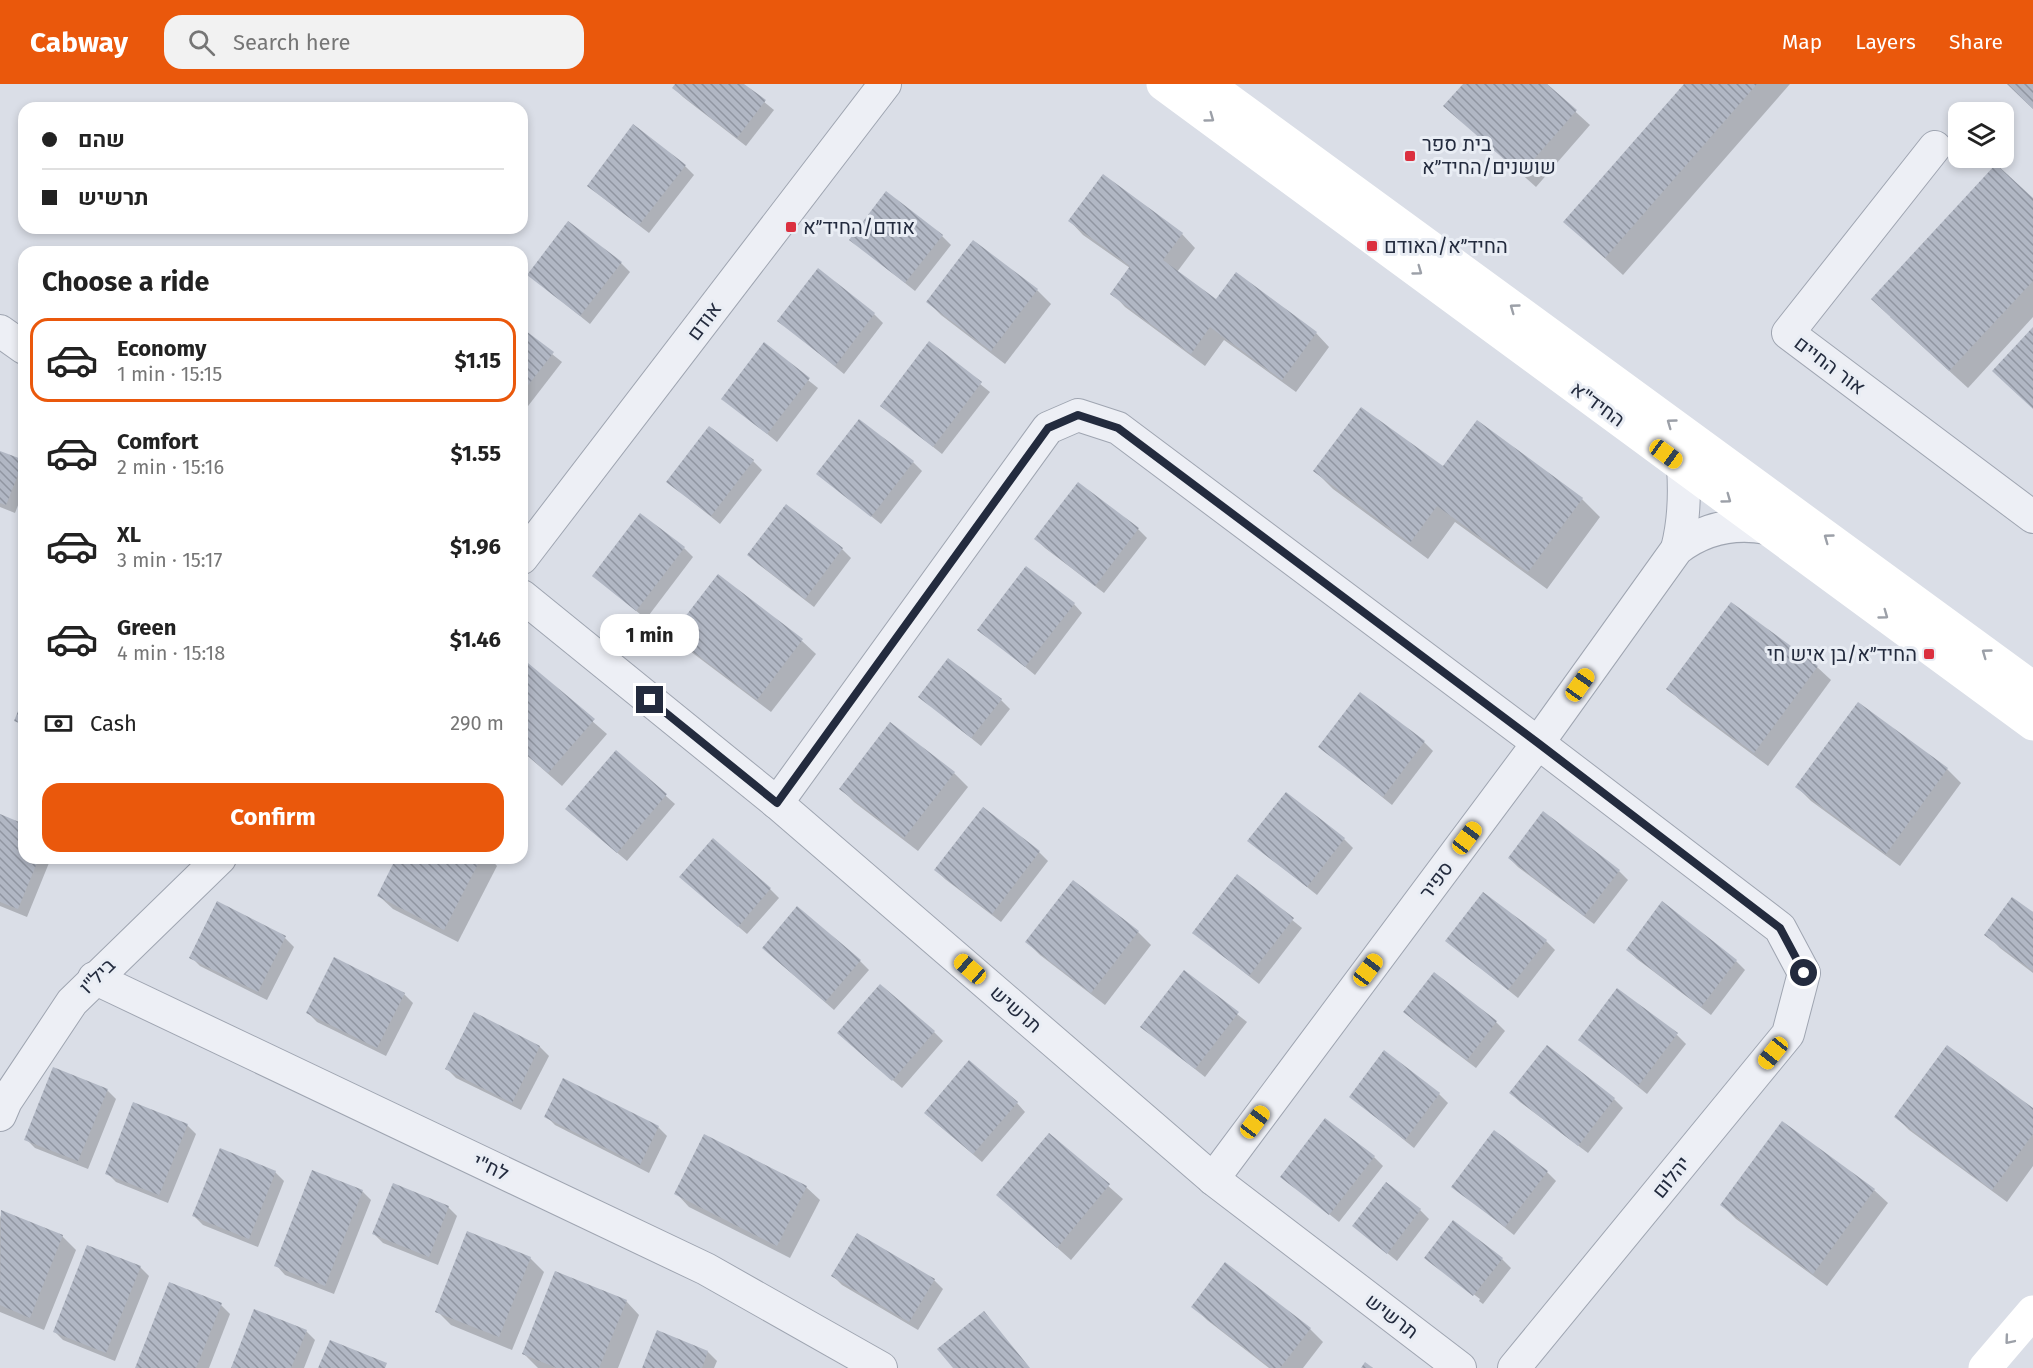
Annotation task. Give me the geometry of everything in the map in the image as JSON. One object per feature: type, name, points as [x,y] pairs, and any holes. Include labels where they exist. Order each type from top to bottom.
[{"type":"street","name":"אודם","points":[[528,550],[885,84]]},
{"type":"street","name":"החיד\"א","points":[[1163,84],[2033,724]]},
{"type":"street","name":"החיד\"א","points":[[1207,84],[2033,688]]},
{"type":"street","name":"אור החיים","points":[[1935,147],[1788,333],[2033,517]]},
{"type":"street","points":[[0,331],[18,344]]},
{"type":"street","points":[[777,803],[1048,428],[1078,415],[1118,428],[1538,743]]},
{"type":"street","name":"ספיר","points":[[1677,549],[1684,510],[1683,467]]},
{"type":"street","name":"ספיר","points":[[1213,1179],[1538,743],[1677,549],[1689,540],[1721,528],[1756,526],[1767,528]]},
{"type":"street","name":"תרשיש","points":[[528,601],[777,803],[1213,1179],[1460,1368]]},
{"type":"street","name":"יהלום","points":[[1514,1368],[1788,1034],[1804,973],[1780,928],[1538,743]]},
{"type":"street","name":"ביל\"ו","points":[[0,1115],[6,1101],[72,1002],[213,864]]},
{"type":"street","name":"לח\"י","points":[[94,978],[706,1269],[881,1368]]},
{"type":"street","points":[[1985,1368],[2033,1311]]},
{"type":"building","points":[[675,84],[744,84],[766,100],[737,138],[672,88]]},
{"type":"building","points":[[1463,84],[1547,84],[1577,110],[1521,174],[1443,106]]},
{"type":"building","points":[[1684,84],[1757,84],[1605,258],[1563,222]]},
{"type":"building","points":[[2007,84],[2033,84],[2033,109]]},
{"type":"building","points":[[633,124],[686,165],[639,225],[587,186]]},
{"type":"building","points":[[1992,168],[2000,168],[2033,198],[2033,281],[1949,371],[1871,299]]},
{"type":"building","points":[[1103,174],[1183,233],[1163,260],[1216,299],[1236,272],[1317,332],[1282,380],[1210,327],[1191,354],[1110,294],[1130,266],[1068,221]]},
{"type":"building","points":[[886,191],[943,235],[905,283],[849,240]]},
{"type":"building","points":[[568,221],[622,262],[580,316],[528,274]]},
{"type":"building","points":[[973,240],[1038,289],[991,351],[926,302]]},
{"type":"building","points":[[818,268],[875,313],[835,366],[777,321]]},
{"type":"building","points":[[2033,327],[2033,409],[1992,371]]},
{"type":"building","points":[[528,332],[554,352],[528,385]]},
{"type":"building","points":[[929,341],[982,382],[933,447],[880,406]]},
{"type":"building","points":[[764,342],[810,378],[767,434],[721,399]]},
{"type":"building","points":[[1361,407],[1443,466],[1477,420],[1583,498],[1528,572],[1437,506],[1410,543],[1313,471]]},
{"type":"building","points":[[859,419],[914,461],[871,517],[816,474]]},
{"type":"building","points":[[709,426],[754,460],[711,516],[666,482]]},
{"type":"building","points":[[0,451],[18,458],[18,475],[6,505],[0,503]]},
{"type":"building","points":[[1078,482],[1139,528],[1095,586],[1034,539]]},
{"type":"building","points":[[786,504],[843,548],[805,599],[747,555]]},
{"type":"building","points":[[640,513],[685,547],[636,611],[592,576]]},
{"type":"building","points":[[1026,566],[1075,603],[1025,667],[977,630]]},
{"type":"building","points":[[718,574],[803,639],[757,700],[671,635]]},
{"type":"building","points":[[1731,602],[1818,666],[1754,753],[1666,689]]},
{"type":"building","points":[[948,658],[1002,699],[971,738],[918,697]]},
{"type":"building","points":[[528,663],[595,719],[548,773],[528,756]]},
{"type":"building","points":[[1360,692],[1425,741],[1383,797],[1318,747]]},
{"type":"building","points":[[1858,702],[1948,768],[1886,854],[1795,787]]},
{"type":"building","points":[[18,711],[18,723],[14,721]]},
{"type":"building","points":[[890,722],[955,772],[904,838],[839,789]]},
{"type":"building","points":[[616,750],[667,794],[617,853],[565,809]]},
{"type":"building","points":[[1286,792],[1345,838],[1307,887],[1247,841]]},
{"type":"building","points":[[983,807],[1040,851],[992,914],[934,870]]},
{"type":"building","points":[[1543,811],[1620,870],[1584,916],[1508,858]]},
{"type":"building","points":[[0,814],[18,822],[18,864],[37,864],[18,909],[0,902]]},
{"type":"building","points":[[713,838],[771,888],[738,927],[679,877]]},
{"type":"building","points":[[393,864],[478,864],[444,930],[377,896]]},
{"type":"building","points":[[1237,874],[1294,918],[1249,976],[1192,933]]},
{"type":"building","points":[[1073,880],[1139,931],[1091,993],[1025,942]]},
{"type":"building","points":[[1483,892],[1547,940],[1508,990],[1445,941]]},
{"type":"building","points":[[2012,897],[2033,912],[2033,971],[1984,935]]},
{"type":"building","points":[[217,901],[286,936],[258,992],[189,958]]},
{"type":"building","points":[[1662,901],[1737,960],[1701,1007],[1626,950]]},
{"type":"building","points":[[797,906],[861,960],[825,1002],[762,948]]},
{"type":"building","points":[[334,957],[405,993],[377,1048],[306,1013]]},
{"type":"building","points":[[1184,970],[1239,1012],[1195,1069],[1140,1027]]},
{"type":"building","points":[[1434,972],[1497,1021],[1467,1060],[1403,1012]]},
{"type":"building","points":[[880,984],[935,1031],[892,1081],[837,1033]]},
{"type":"building","points":[[1617,988],[1678,1033],[1638,1086],[1578,1040]]},
{"type":"building","points":[[474,1012],[540,1046],[512,1103],[445,1069]]},
{"type":"building","points":[[1547,1045],[1615,1098],[1578,1146],[1509,1093]]},
{"type":"building","points":[[1947,1045],[2033,1108],[2033,1134],[1992,1190],[1894,1117]]},
{"type":"building","points":[[1384,1050],[1440,1093],[1405,1140],[1349,1097]]},
{"type":"building","points":[[969,1060],[1018,1102],[973,1154],[924,1113]]},
{"type":"building","points":[[53,1067],[108,1089],[78,1161],[24,1140]]},
{"type":"building","points":[[563,1078],[659,1126],[640,1165],[544,1117]]},
{"type":"building","points":[[133,1102],[188,1124],[159,1195],[105,1174]]},
{"type":"building","points":[[1325,1118],[1375,1156],[1329,1215],[1280,1177]]},
{"type":"building","points":[[1782,1121],[1875,1189],[1813,1274],[1720,1205]]},
{"type":"building","points":[[1494,1130],[1548,1171],[1505,1227],[1451,1187]]},
{"type":"building","points":[[1049,1133],[1110,1184],[1057,1248],[996,1195]]},
{"type":"building","points":[[704,1134],[807,1186],[777,1246],[674,1194]]},
{"type":"building","points":[[220,1148],[276,1171],[249,1239],[192,1216]]},
{"type":"building","points":[[312,1170],[363,1190],[325,1286],[274,1266]]},
{"type":"building","points":[[1386,1182],[1421,1209],[1387,1254],[1352,1226]]},
{"type":"building","points":[[393,1183],[449,1206],[429,1257],[372,1234]]},
{"type":"building","points":[[1,1210],[63,1235],[30,1318],[0,1305]]},
{"type":"building","points":[[1453,1220],[1503,1258],[1473,1296],[1424,1258]]},
{"type":"building","points":[[467,1231],[531,1257],[499,1337],[435,1312]]},
{"type":"building","points":[[857,1233],[935,1279],[909,1322],[831,1276]]},
{"type":"building","points":[[87,1245],[141,1266],[106,1353],[53,1332]]},
{"type":"building","points":[[1225,1262],[1311,1328],[1280,1368],[1271,1368],[1191,1307]]},
{"type":"building","points":[[555,1271],[627,1300],[599,1368],[557,1368],[522,1354]]},
{"type":"building","points":[[169,1282],[222,1303],[196,1368],[135,1368]]},
{"type":"building","points":[[254,1309],[307,1330],[291,1368],[231,1368]]},
{"type":"building","points":[[984,1311],[1030,1368],[953,1368],[937,1349]]},
{"type":"building","points":[[657,1330],[708,1351],[702,1368],[642,1368]]},
{"type":"building","points":[[330,1340],[387,1363],[385,1368],[318,1368]]},
{"type":"building","points":[[1365,1362],[1373,1368],[1361,1368]]},
{"type":"place","name":"בית ספר שושנים/החיד״א","points":[[1410,156]]},
{"type":"place","name":"אודם/החיד״א","points":[[791,227]]},
{"type":"place","name":"החיד״א/האודם","points":[[1372,246]]},
{"type":"place","name":"החיד״א/בן איש חי","points":[[1929,654]]},
{"type":"route","points":[[650,700],[777,803],[1048,428],[1078,415],[1118,428],[1780,928],[1804,973]]}]
